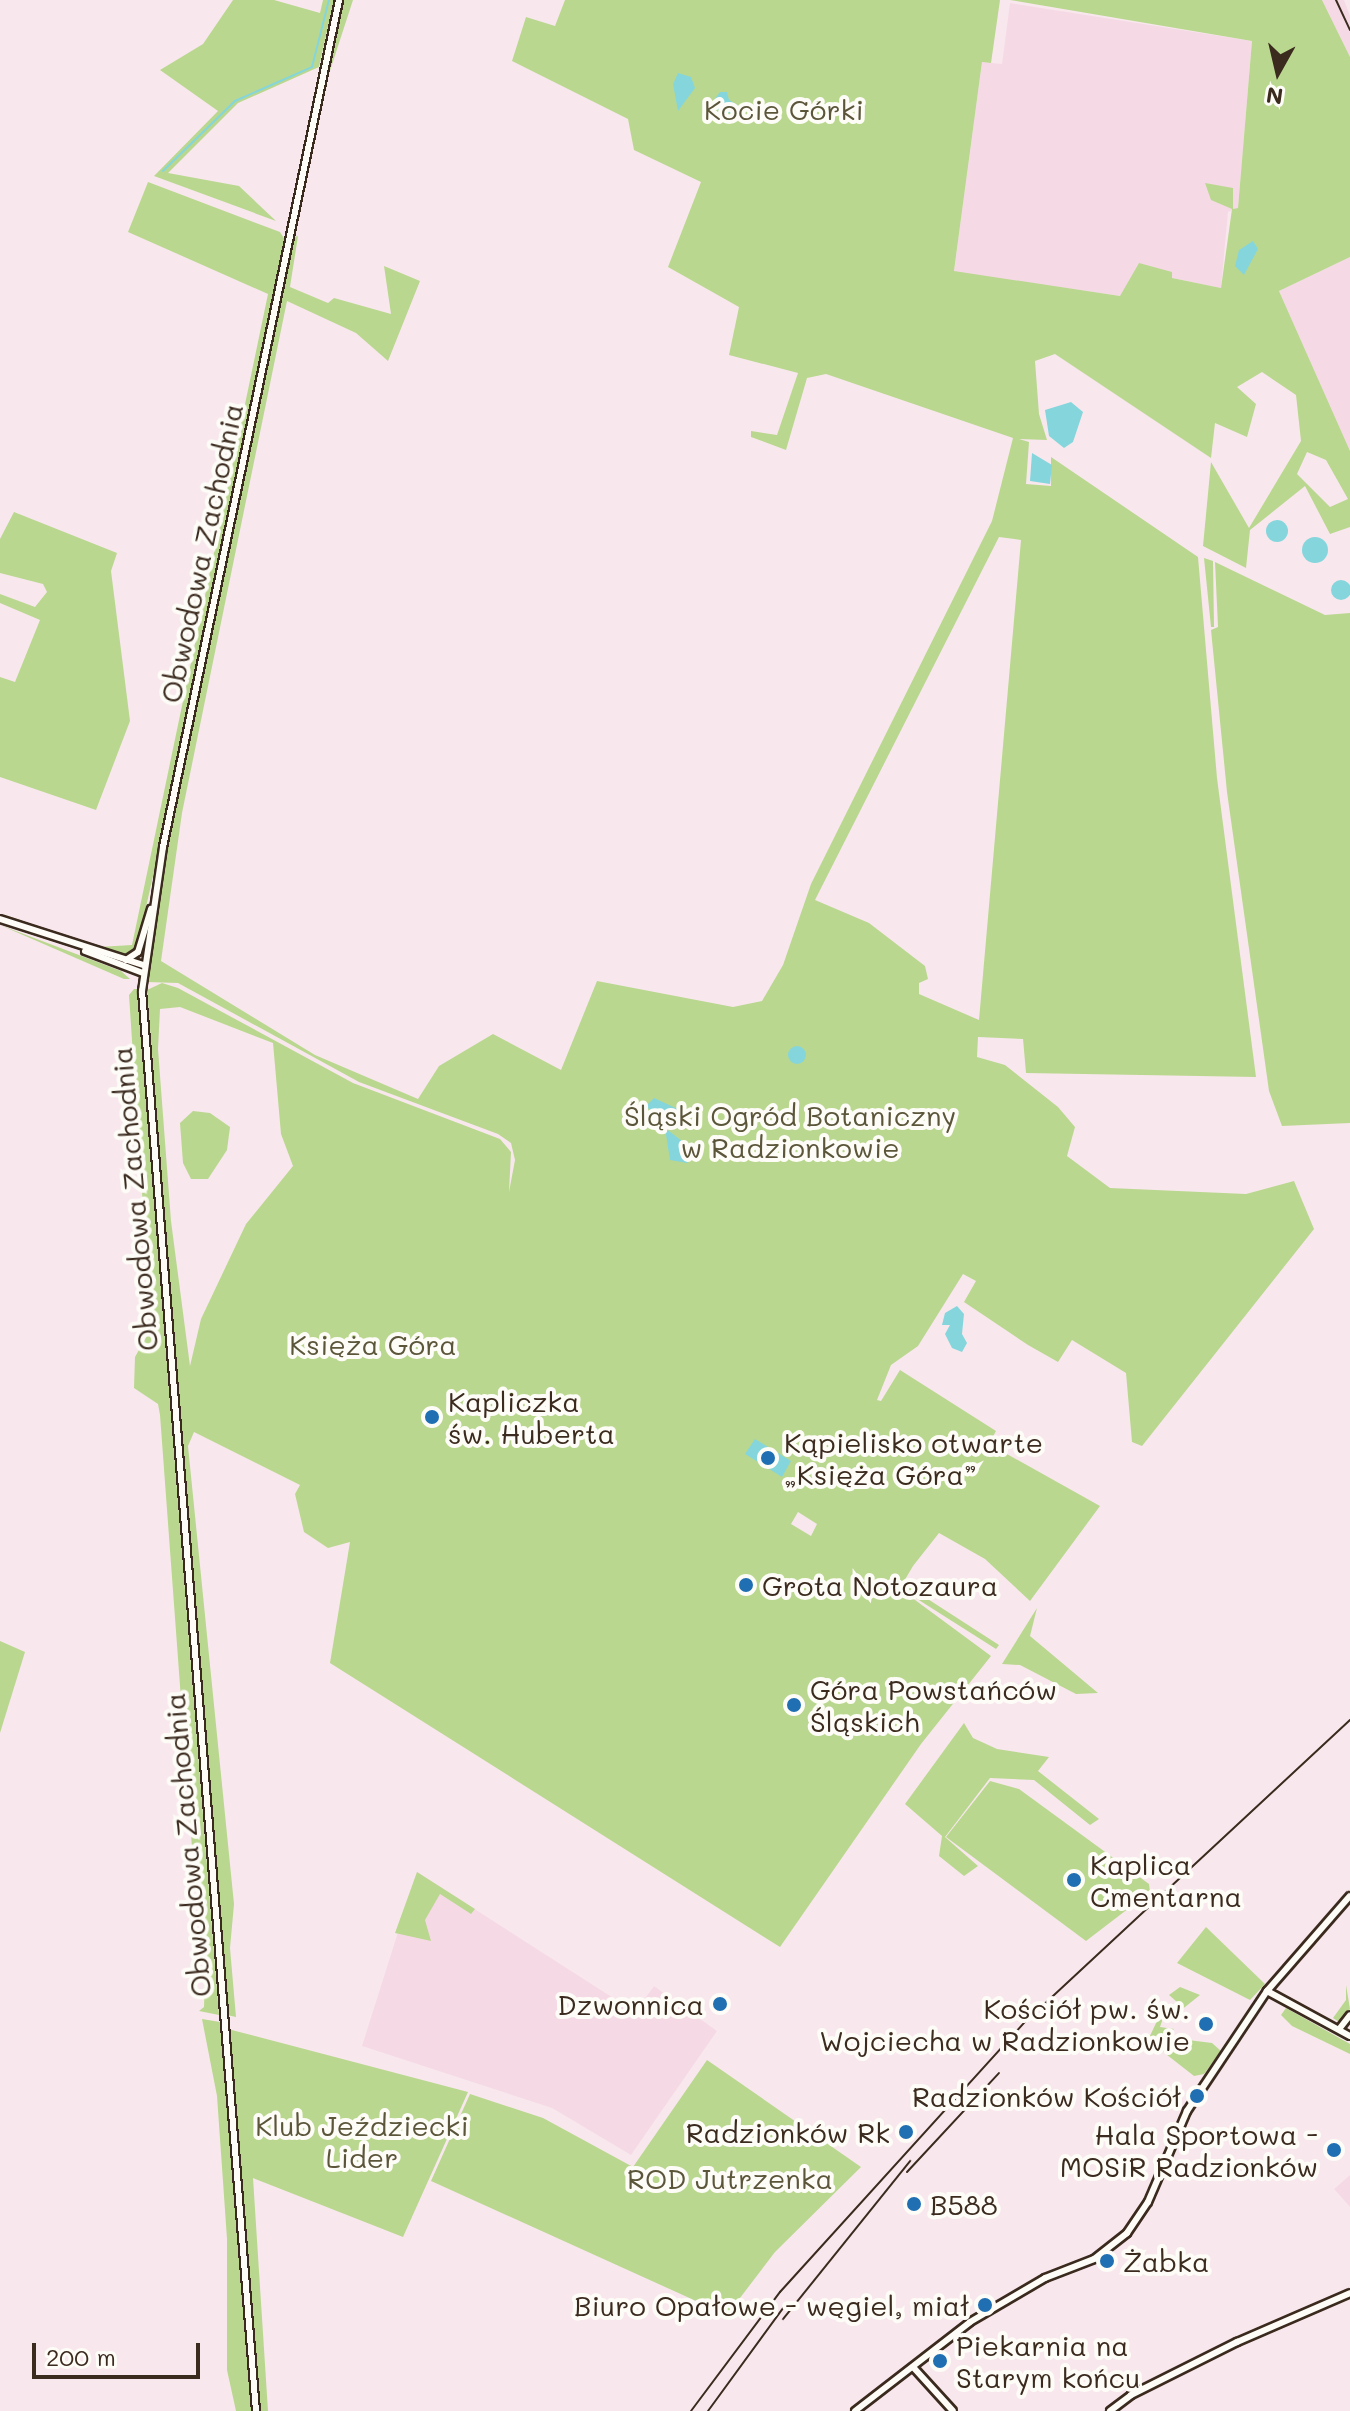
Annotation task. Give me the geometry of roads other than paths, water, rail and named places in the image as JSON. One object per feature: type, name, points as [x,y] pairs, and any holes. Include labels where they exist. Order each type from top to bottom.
[{"type":"main road","name":"Obwodowa Zachodnia","points":[[256,2411],[145,1065],[143,969],[151,909],[339,0]]},
{"type":"main road","points":[[126,960],[138,952],[151,909]]},
{"type":"main road","points":[[0,919],[143,969]]},
{"type":"main road","points":[[79,947],[126,960],[143,969]]},
{"type":"main road","points":[[855,2411],[970,2322],[1045,2278],[1094,2259],[1127,2233],[1154,2190],[1187,2111],[1267,1991],[1350,1896]]},
{"type":"main road","points":[[1267,1991],[1350,2036]]},
{"type":"main road","points":[[1340,2028],[1350,2015]]},
{"type":"main road","points":[[1110,2411],[1163,2378],[1350,2293]]},
{"type":"main road","points":[[913,2367],[953,2411]]},
{"type":"water","points":[[678,73],[691,77],[695,88],[678,111],[673,84]]},
{"type":"water","points":[[720,92],[727,92],[729,100],[747,111],[739,115],[719,111],[714,100]]},
{"type":"water","points":[[1253,241],[1258,249],[1244,275],[1235,266],[1239,250]]},
{"type":"water","points":[[1071,402],[1083,412],[1073,442],[1064,448],[1049,436],[1045,410]]},
{"type":"water","points":[[1032,453],[1052,465],[1050,484],[1030,481]]},
{"type":"water","points":[[1273,520],[1281,520],[1288,531],[1281,542],[1273,542],[1266,535],[1266,527]]},
{"type":"water","points":[[1315,537],[1324,541],[1328,550],[1324,559],[1315,563],[1306,559],[1302,550],[1306,541]]},
{"type":"water","points":[[1341,580],[1348,583],[1351,590],[1348,597],[1341,600],[1334,597],[1331,590],[1334,583]]},
{"type":"water","points":[[793,1046],[801,1046],[806,1055],[804,1062],[793,1064],[788,1059],[788,1051]]},
{"type":"water","points":[[654,1098],[680,1110],[677,1117],[670,1123],[652,1117],[647,1105]]},
{"type":"water","points":[[665,1128],[695,1151],[687,1163],[670,1160]]},
{"type":"water","points":[[957,1306],[964,1314],[962,1334],[967,1343],[962,1352],[952,1348],[945,1334],[950,1325],[942,1325],[945,1313]]},
{"type":"water","name":"Kąpielisko otwarte „Księża Góra”","points":[[755,1439],[791,1461],[782,1477],[745,1454]]},
{"type":"waterway","points":[[163,171],[235,101],[312,67],[329,0]]},
{"type":"railway","points":[[1336,0],[1350,30]]},
{"type":"railway","points":[[691,2411],[780,2292],[1025,2022],[1350,1720]]},
{"type":"railway","points":[[907,2172],[999,2073]]},
{"type":"railway","points":[[783,2319],[910,2161]]},
{"type":"railway","points":[[708,2411],[786,2304]]},
{"type":"place","name":"Kapliczka św. Huberta","points":[[432,1417]]},
{"type":"place","name":"Kąpielisko otwarte „Księża Góra”","points":[[768,1458]]},
{"type":"place","name":"Grota Notozaura","points":[[746,1585]]},
{"type":"place","name":"Góra Powstańców Śląskich","points":[[794,1705]]},
{"type":"place","name":"Kaplica Cmentarna","points":[[1074,1880]]},
{"type":"place","name":"Dzwonnica","points":[[720,2004]]},
{"type":"place","name":"Kościół pw. św. Wojciecha w Radzionkowie","points":[[1206,2024]]},
{"type":"place","name":"Radzionków Kościół","points":[[1197,2096]]},
{"type":"place","name":"Radzionków Rk","points":[[906,2132]]},
{"type":"place","name":"Hala Sportowa - MOSiR Radzionków","points":[[1334,2150]]},
{"type":"place","name":"B588","points":[[914,2204]]},
{"type":"place","name":"Żabka","points":[[1107,2261]]},
{"type":"place","name":"Biuro Opałowe - węgiel, miał","points":[[985,2305]]},
{"type":"place","name":"Piekarnia na Starym końcu","points":[[940,2361]]},
{"type":"park label","name":"Kocie Górki","points":[[784,109]]},
{"type":"park label","name":"Śląski Ogród Botaniczny w Radzionkowie","points":[[790,1131]]},
{"type":"park label","name":"Księża Góra","points":[[373,1344]]},
{"type":"park label","name":"Klub Jeździecki Lider","points":[[362,2141]]},
{"type":"park label","name":"ROD Jutrzenka","points":[[730,2178]]}]
